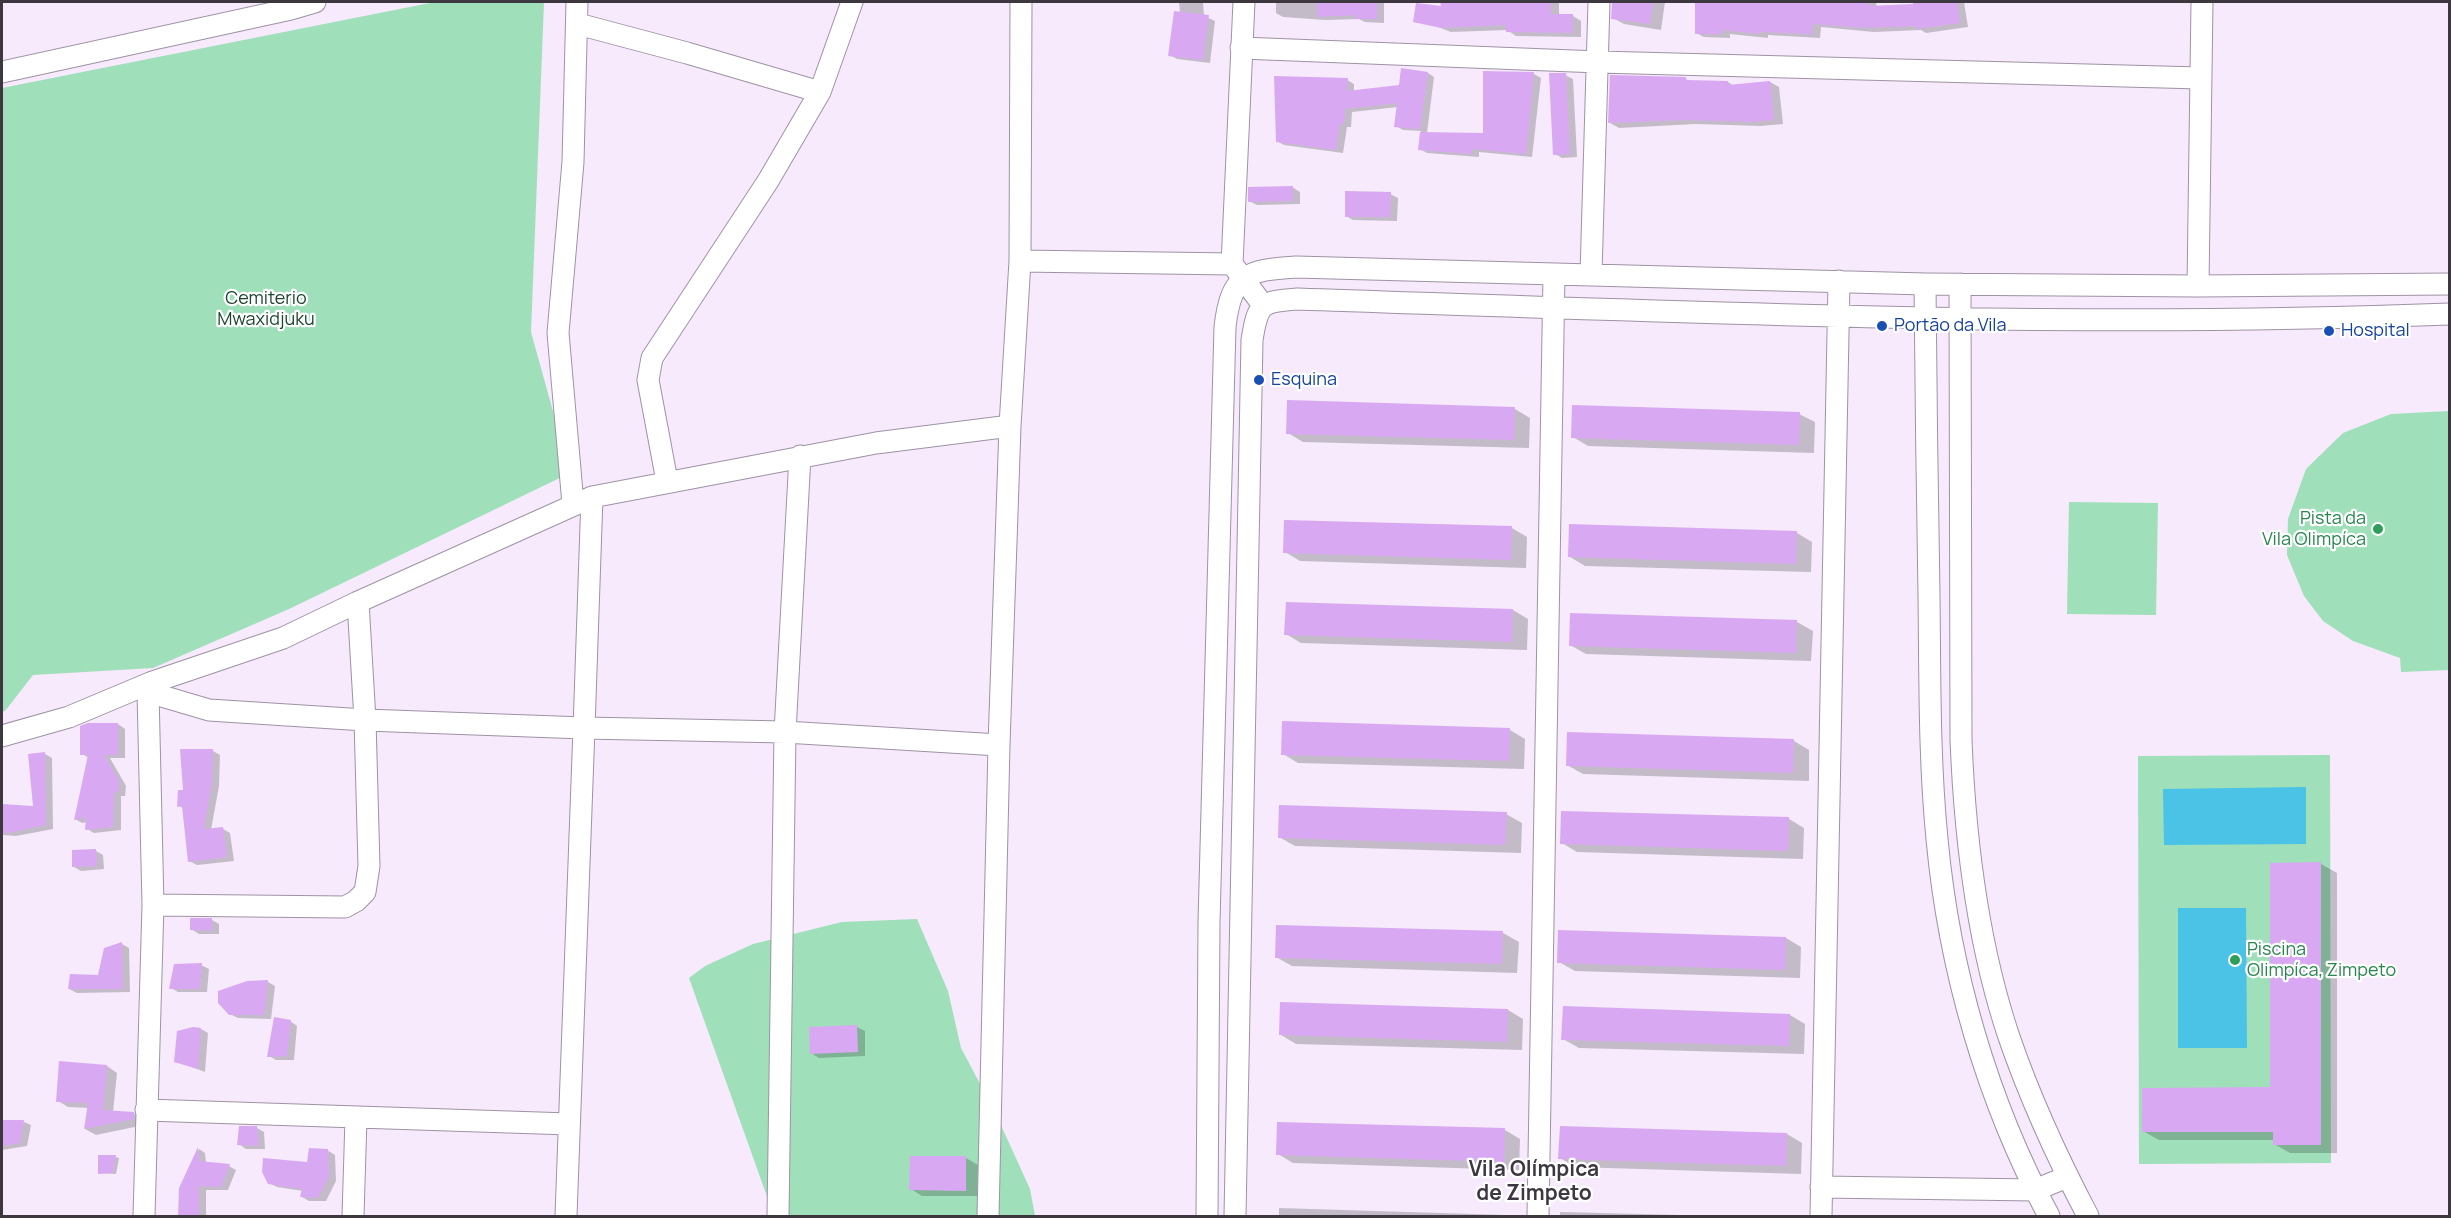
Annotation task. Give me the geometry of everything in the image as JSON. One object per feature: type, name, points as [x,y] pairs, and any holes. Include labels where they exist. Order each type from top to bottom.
[{"type":"street","points":[[2,72],[315,2]]},
{"type":"street","points":[[566,1216],[584,728],[583,501],[558,333],[573,162],[577,2]]},
{"type":"street","points":[[667,481],[648,380],[652,358],[768,181],[820,92],[852,2]]},
{"type":"street","points":[[988,1216],[999,745],[1010,426],[1020,261],[1021,2]]},
{"type":"street","points":[[1207,1216],[1209,922],[1225,327],[1237,272],[1241,48],[1244,2]]},
{"type":"street","points":[[1591,274],[1599,2]]},
{"type":"street","points":[[2198,286],[2202,2]]},
{"type":"street","points":[[578,24],[687,52],[820,92]]},
{"type":"street","points":[[1241,48],[1599,62],[2200,78]]},
{"type":"street","points":[[1020,261],[1237,272],[1296,267],[1925,284],[2198,286],[2450,284]]},
{"type":"street","points":[[1237,272],[1263,304]]},
{"type":"street","points":[[1538,1216],[1554,274]]},
{"type":"street","points":[[1821,1216],[1839,281]]},
{"type":"street","points":[[1925,284],[1931,761],[1937,840],[1954,952],[1979,1051],[2003,1116],[2035,1190],[2049,1216]]},
{"type":"street","points":[[1960,284],[1961,740],[1964,814],[1974,886],[1989,963],[2009,1037],[2067,1177],[2088,1216]]},
{"type":"street","points":[[1235,1216],[1252,339],[1256,315],[1263,304],[1298,299],[1838,315],[2192,321],[2450,315]]},
{"type":"street","points":[[2,735],[69,717],[283,638],[583,501],[667,481],[800,456],[876,443],[1010,426]]},
{"type":"street","points":[[778,1216],[785,732],[800,456]]},
{"type":"street","points":[[153,905],[345,907],[366,892],[369,866],[365,720],[358,602]]},
{"type":"street","points":[[149,688],[209,710],[365,720],[785,732],[999,745]]},
{"type":"street","points":[[144,1216],[153,905],[149,688]]},
{"type":"street","points":[[146,1110],[569,1124]]},
{"type":"street","points":[[353,1216],[356,1118]]},
{"type":"street","points":[[1821,1187],[2035,1190],[2067,1177]]},
{"type":"green space","name":"Cemiterio Mwaxidjuku","points":[[435,2],[544,2],[531,332],[570,473],[289,609],[153,668],[33,675],[2,712],[2,88]]},
{"type":"green space","name":"Pista da Vila Olimpíca","points":[[2449,411],[2449,670],[2401,672],[2400,658],[2353,641],[2323,621],[2304,596],[2287,555],[2288,519],[2306,469],[2343,433],[2391,414]]},
{"type":"green space","points":[[2069,502],[2158,503],[2156,615],[2067,614]]},
{"type":"green space","name":"Piscina Olimpíca, Zimpeto","points":[[2330,755],[2331,1163],[2139,1164],[2138,756]]},
{"type":"green space","points":[[917,919],[948,991],[961,1048],[994,1110],[1030,1189],[1035,1216],[774,1216],[689,978],[705,966],[753,944],[842,922]]},
{"type":"water","points":[[2306,787],[2306,844],[2164,845],[2163,789]]},
{"type":"water","points":[[2178,908],[2246,908],[2247,1048],[2178,1048]]},
{"type":"building","points":[[1317,2],[1377,2],[1377,19],[1356,19],[1356,15],[1317,17]]},
{"type":"building","points":[[1440,2],[1551,2],[1551,14],[1573,14],[1573,33],[1506,32],[1506,25],[1441,28],[1413,22],[1416,3],[1441,6]]},
{"type":"building","points":[[1612,2],[1653,2],[1650,24],[1611,19]]},
{"type":"building","points":[[1695,2],[1869,2],[1869,6],[1913,4],[1913,2],[1957,2],[1960,23],[1916,29],[1916,26],[1865,28],[1813,24],[1812,34],[1760,32],[1760,34],[1722,30],[1722,34],[1695,34]]},
{"type":"building","points":[[1174,11],[1209,15],[1203,60],[1168,56]]},
{"type":"building","points":[[1401,68],[1428,72],[1420,129],[1394,127],[1397,103],[1345,109],[1344,124],[1340,124],[1336,150],[1276,142],[1274,76],[1348,78],[1347,91],[1399,85]]},
{"type":"building","points":[[1483,71],[1534,72],[1526,154],[1472,149],[1472,154],[1418,150],[1420,132],[1483,133]]},
{"type":"building","points":[[1549,73],[1566,73],[1570,154],[1553,155]]},
{"type":"building","points":[[1610,75],[1686,77],[1686,80],[1728,81],[1728,85],[1770,81],[1774,120],[1608,123]]},
{"type":"building","points":[[1293,186],[1293,201],[1248,202],[1248,187]]},
{"type":"building","points":[[1345,191],[1391,192],[1390,217],[1345,217]]},
{"type":"building","points":[[1287,400],[1515,407],[1514,440],[1286,434]]},
{"type":"building","points":[[1572,405],[1800,412],[1799,445],[1571,438]]},
{"type":"building","points":[[1284,520],[1512,526],[1511,560],[1283,553]]},
{"type":"building","points":[[1569,524],[1797,531],[1796,564],[1568,557]]},
{"type":"building","points":[[1286,602],[1513,609],[1512,642],[1284,635]]},
{"type":"building","points":[[1570,613],[1797,620],[1796,653],[1569,646]]},
{"type":"building","points":[[1282,721],[1510,728],[1509,761],[1281,755]]},
{"type":"building","points":[[88,723],[118,723],[118,755],[104,755],[119,781],[118,792],[114,793],[113,827],[85,830],[86,817],[74,820],[88,755],[80,755],[80,726]]},
{"type":"building","points":[[1567,732],[1794,739],[1793,773],[1566,766]]},
{"type":"building","points":[[180,749],[213,749],[212,782],[204,829],[223,827],[227,857],[188,862],[182,806],[177,807],[178,790],[183,790]]},
{"type":"building","points":[[45,752],[46,825],[2,834],[2,804],[33,806],[28,754]]},
{"type":"building","points":[[1279,805],[1507,812],[1505,845],[1278,838]]},
{"type":"building","points":[[1561,811],[1789,817],[1788,851],[1560,844]]},
{"type":"building","points":[[96,849],[97,866],[72,867],[72,850]]},
{"type":"building","points":[[2321,862],[2321,1145],[2273,1145],[2273,1132],[2142,1132],[2142,1088],[2270,1087],[2270,863]]},
{"type":"building","points":[[190,918],[212,918],[212,931],[190,930]]},
{"type":"building","points":[[1276,925],[1503,931],[1502,964],[1275,958]]},
{"type":"building","points":[[1558,930],[1786,937],[1785,970],[1557,963]]},
{"type":"building","points":[[122,942],[123,989],[68,989],[70,974],[98,975],[104,948]]},
{"type":"building","points":[[202,963],[200,989],[169,989],[174,964]]},
{"type":"building","points":[[268,980],[264,1015],[229,1015],[218,1003],[218,991],[247,981]]},
{"type":"building","points":[[1280,1002],[1508,1009],[1507,1042],[1279,1035]]},
{"type":"building","points":[[1563,1006],[1790,1014],[1789,1046],[1561,1040]]},
{"type":"building","points":[[274,1017],[291,1020],[287,1056],[267,1057]]},
{"type":"building","points":[[857,1025],[858,1052],[810,1054],[809,1027]]},
{"type":"building","points":[[193,1027],[201,1028],[198,1069],[174,1062],[177,1031]]},
{"type":"building","points":[[59,1061],[107,1065],[103,1110],[134,1112],[134,1119],[84,1129],[88,1103],[56,1102]]},
{"type":"building","points":[[2,1120],[24,1120],[20,1143],[2,1146]]},
{"type":"building","points":[[1277,1122],[1505,1128],[1504,1162],[1276,1155]]},
{"type":"building","points":[[239,1126],[257,1126],[259,1146],[237,1145]]},
{"type":"building","points":[[1560,1126],[1787,1133],[1786,1166],[1558,1159]]},
{"type":"building","points":[[198,1147],[199,1161],[230,1164],[221,1187],[199,1186],[199,1216],[178,1216],[179,1188]]},
{"type":"building","points":[[309,1148],[328,1149],[329,1176],[318,1198],[300,1197],[302,1189],[268,1184],[262,1172],[263,1158],[307,1162]]},
{"type":"building","points":[[98,1155],[116,1155],[113,1173],[98,1174]]},
{"type":"building","points":[[910,1156],[966,1156],[966,1191],[909,1190]]},
{"type":"place","name":"Portão da Vila","points":[[1882,326]]},
{"type":"place","name":"Hospital","points":[[2329,331]]},
{"type":"place","name":"Esquina","points":[[1259,380]]},
{"type":"place","name":"Pista da Vila Olimpíca","points":[[2378,529]]},
{"type":"place","name":"Piscina Olimpíca, Zimpeto","points":[[2235,960]]},
{"type":"district","name":"Vila Olímpica de Zimpeto","points":[[1534,1182]]}]
